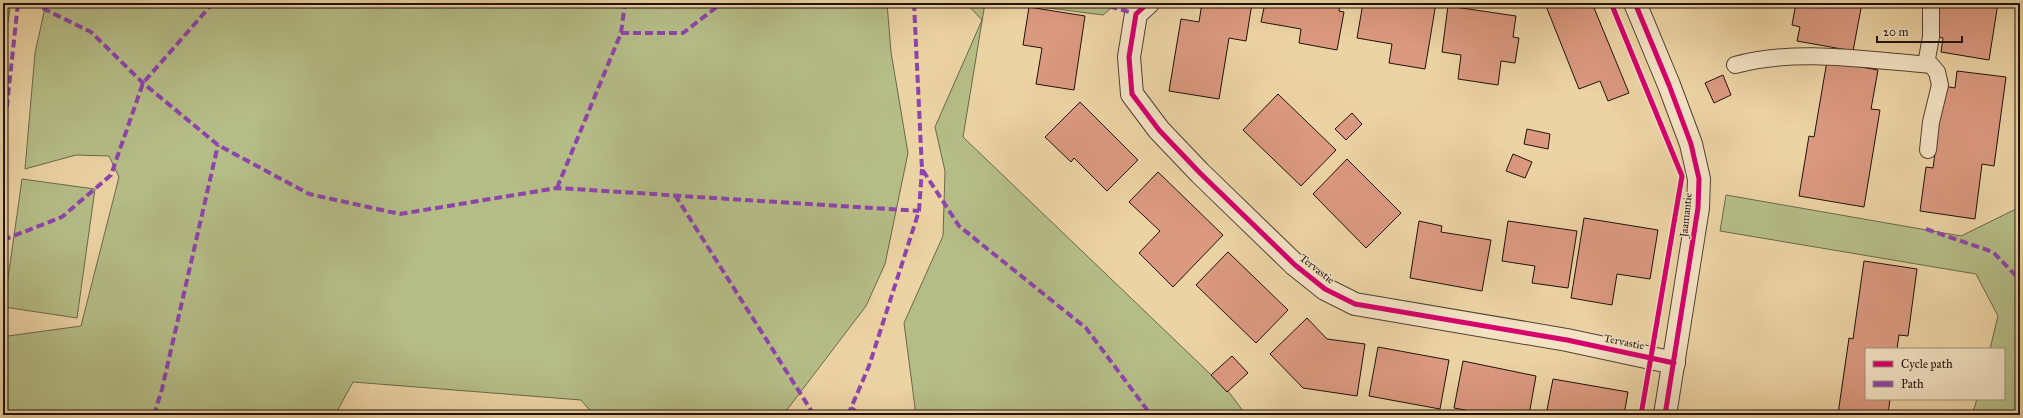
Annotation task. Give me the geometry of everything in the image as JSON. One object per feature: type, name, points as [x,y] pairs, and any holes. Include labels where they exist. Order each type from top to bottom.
[{"type":"street","name":"Tervastie","points":[[1148,3],[1136,14],[1129,57],[1132,94],[1159,130],[1200,173],[1295,265],[1325,289],[1355,304],[1567,340],[1674,362]]},
{"type":"street","name":"Jaamantie","points":[[1635,3],[1670,86],[1691,144],[1699,179],[1698,208],[1665,415]]},
{"type":"lane","points":[[1926,64],[1931,37],[1931,3]]},
{"type":"lane","points":[[1735,65],[1755,60],[1799,56],[1931,65],[1937,72],[1940,85],[1931,122],[1928,150]]},
{"type":"green space","points":[[3,3],[11,3],[3,52]]},
{"type":"green space","points":[[46,3],[887,3],[891,52],[908,153],[885,264],[866,306],[783,415],[594,415],[581,400],[353,382],[335,415],[3,415],[3,351],[8,336],[81,326],[119,177],[109,156],[76,155],[25,169],[35,53]]},
{"type":"green space","points":[[966,3],[985,3],[963,137],[1228,391],[1246,415],[916,415],[904,323],[943,236],[945,171],[935,127],[982,20]]},
{"type":"green space","points":[[1010,3],[1117,3],[1103,15]]},
{"type":"green space","points":[[22,179],[95,189],[77,318],[4,307]]},
{"type":"green space","points":[[1726,195],[1961,236],[2020,207],[2020,415],[1972,415],[1977,400],[2005,400],[2005,348],[1990,348],[1998,316],[1976,274],[1720,231]]},
{"type":"building","points":[[1202,3],[1252,3],[1246,41],[1229,38],[1219,99],[1169,91],[1181,19],[1199,22]]},
{"type":"building","points":[[1265,3],[1340,3],[1339,11],[1344,12],[1337,50],[1299,43],[1301,29],[1261,22]]},
{"type":"building","points":[[1363,3],[1436,3],[1425,69],[1389,63],[1392,44],[1357,38]]},
{"type":"building","points":[[1554,3],[1592,3],[1629,93],[1608,101],[1600,81],[1579,89],[1546,6]]},
{"type":"building","points":[[1796,3],[1862,3],[1853,51],[1797,41],[1800,27],[1792,25]]},
{"type":"building","points":[[1939,3],[1998,3],[1989,60],[1941,52],[1943,38],[1934,36]]},
{"type":"building","points":[[1448,6],[1516,16],[1513,37],[1519,38],[1515,63],[1501,61],[1498,85],[1458,79],[1461,55],[1442,52]]},
{"type":"building","points":[[1029,7],[1085,16],[1074,90],[1036,84],[1042,48],[1023,45]]},
{"type":"building","points":[[1827,61],[1878,70],[1871,109],[1880,110],[1864,207],[1799,196],[1809,136],[1814,137]]},
{"type":"building","points":[[1957,71],[2006,77],[1994,166],[1982,164],[1975,219],[1920,211],[1926,167],[1933,168],[1944,86],[1955,88]]},
{"type":"building","points":[[1723,75],[1731,95],[1714,103],[1705,83]]},
{"type":"building","points":[[1278,94],[1336,150],[1301,186],[1243,130]]},
{"type":"building","points":[[1080,102],[1138,160],[1107,191],[1074,158],[1071,162],[1045,137]]},
{"type":"building","points":[[1352,113],[1362,124],[1346,140],[1335,129]]},
{"type":"building","points":[[1527,129],[1550,134],[1548,149],[1524,144]]},
{"type":"building","points":[[1513,154],[1532,162],[1525,178],[1506,171]]},
{"type":"building","points":[[1347,159],[1401,213],[1366,248],[1313,194]]},
{"type":"building","points":[[1158,172],[1223,235],[1173,287],[1139,253],[1160,231],[1129,202]]},
{"type":"building","points":[[1584,218],[1658,230],[1650,279],[1617,274],[1612,305],[1571,298]]},
{"type":"building","points":[[1419,221],[1442,226],[1441,232],[1491,240],[1482,291],[1410,278]]},
{"type":"building","points":[[1508,221],[1577,231],[1568,288],[1532,283],[1535,266],[1502,261]]},
{"type":"building","points":[[1228,252],[1288,310],[1256,343],[1196,285]]},
{"type":"building","points":[[1864,261],[1917,269],[1908,336],[1899,335],[1897,348],[1865,348],[1865,400],[1890,400],[1888,415],[1838,414],[1849,338],[1853,339]]},
{"type":"building","points":[[1307,318],[1327,339],[1365,344],[1357,396],[1303,388],[1270,354]]},
{"type":"building","points":[[1378,347],[1449,360],[1440,409],[1369,396]]},
{"type":"building","points":[[1232,356],[1248,373],[1227,392],[1211,375]]},
{"type":"building","points":[[1463,361],[1536,376],[1529,415],[1492,415],[1454,408]]},
{"type":"building","points":[[1553,379],[1628,392],[1624,415],[1546,415]]},
{"type":"marked path","points":[[3,143],[18,3]]},
{"type":"marked path","points":[[32,3],[91,32],[143,83],[218,145],[309,194],[400,214],[557,188],[919,211]]},
{"type":"marked path","points":[[3,240],[62,217],[111,175],[143,83],[213,3]]},
{"type":"marked path","points":[[557,188],[621,33],[625,3]]},
{"type":"marked path","points":[[621,33],[683,33],[722,3]]},
{"type":"marked path","points":[[914,3],[922,169],[959,226],[1086,328],[1151,415]]},
{"type":"marked path","points":[[1098,3],[1136,14]]},
{"type":"marked path","points":[[154,415],[162,389],[218,145]]},
{"type":"marked path","points":[[848,415],[869,366],[919,211],[922,169]]},
{"type":"marked path","points":[[675,195],[814,415]]},
{"type":"marked path","points":[[1926,229],[1993,252],[2020,280]]},
{"type":"marked path","points":[[851,408],[861,415]]},
{"type":"cycle path","points":[[1148,3],[1136,14],[1129,57],[1132,94],[1159,130],[1200,173],[1295,265],[1325,289],[1355,304],[1567,340],[1674,363]]},
{"type":"cycle path","points":[[1611,3],[1682,176],[1641,415]]},
{"type":"cycle path","points":[[1635,3],[1669,85],[1691,144],[1699,179],[1698,208],[1665,415]]}]
